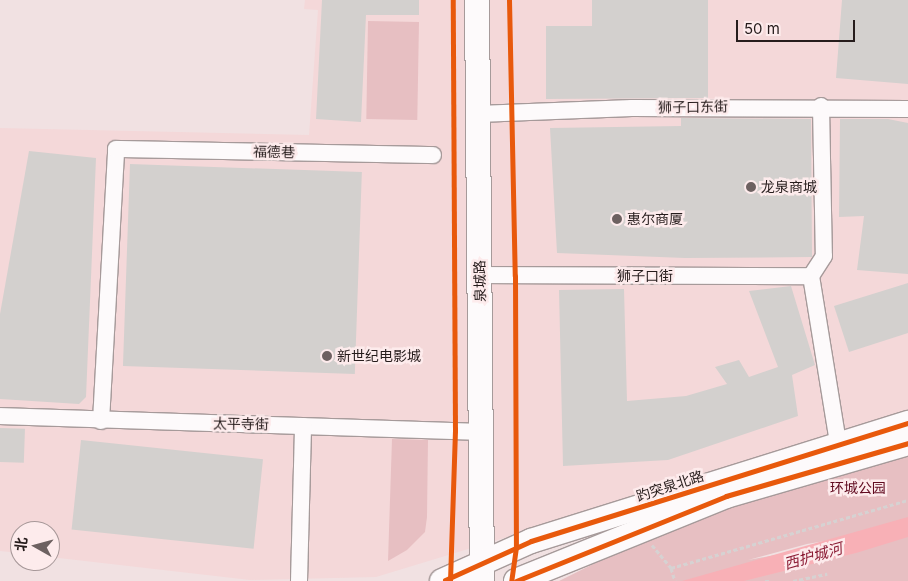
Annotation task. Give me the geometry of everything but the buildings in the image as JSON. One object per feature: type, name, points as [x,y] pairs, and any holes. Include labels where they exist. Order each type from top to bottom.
[{"type":"main road","name":"泉城路","points":[[477,0],[482,572]]},
{"type":"main road","name":"趵突泉北路","points":[[442,581],[482,572],[531,541],[838,443],[908,423]]},
{"type":"main road","name":"趵突泉北路","points":[[516,581],[726,496],[908,442]]},
{"type":"street","name":"狮子口东街","points":[[478,114],[632,108],[822,106],[908,109]]},
{"type":"street","points":[[822,106],[824,256],[811,276],[838,443]]},
{"type":"street","name":"福德巷","points":[[101,421],[116,149],[433,155]]},
{"type":"street","name":"狮子口街","points":[[480,275],[811,276]]},
{"type":"street","name":"太平寺街","points":[[0,416],[101,421],[482,432]]},
{"type":"street","points":[[299,581],[303,426]]},
{"type":"path","points":[[671,568],[908,500]]},
{"type":"path","points":[[650,543],[671,568],[675,581]]},
{"type":"path","points":[[793,581],[827,574]]},
{"type":"shaded area","points":[[305,0],[908,0],[908,415],[376,577],[250,580],[60,558],[60,521],[10,521],[10,552],[0,551],[0,128],[309,135],[318,10],[304,9]]},
{"type":"green space","points":[[368,21],[419,22],[417,120],[366,119]]},
{"type":"green space","name":"环城公园","points":[[908,428],[908,527],[807,544],[748,560],[908,530],[908,581],[559,581],[838,443]]},
{"type":"green space","points":[[392,439],[428,440],[427,517],[425,532],[407,550],[388,561]]},
{"type":"water","name":"西护城河","points":[[908,517],[908,537],[856,553],[744,581],[682,581]]},
{"type":"cycle path","points":[[450,581],[455,431],[453,0]]},
{"type":"cycle path","points":[[509,0],[515,276],[516,547],[511,581]]},
{"type":"cycle path","points":[[445,580],[531,541],[908,423]]},
{"type":"cycle path","points":[[516,581],[726,496],[908,443]]},
{"type":"place","name":"龙泉商城","points":[[751,187]]},
{"type":"place","name":"惠尔商厦","points":[[617,219]]},
{"type":"place","name":"新世纪电影城","points":[[327,356]]}]
